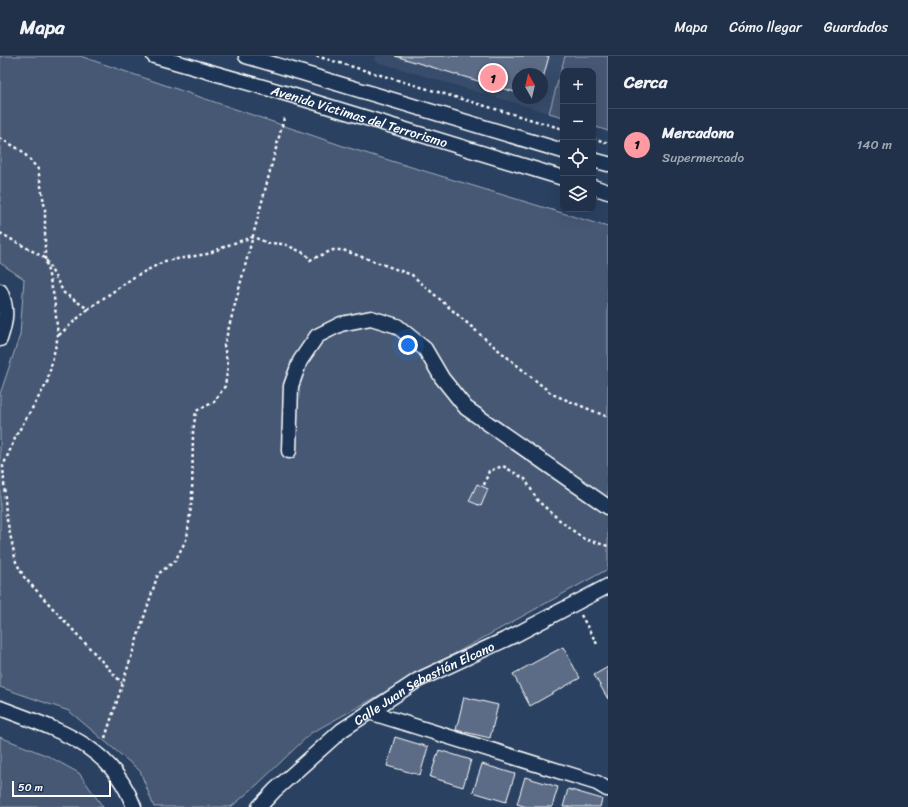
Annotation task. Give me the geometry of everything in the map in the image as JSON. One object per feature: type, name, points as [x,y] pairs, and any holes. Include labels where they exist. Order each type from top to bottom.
[{"type":"street","name":"Avenida Víctimas del Terrorismo","points":[[154,56],[291,95],[560,177]]},
{"type":"street","name":"Avenida Víctimas del Terrorismo","points":[[246,56],[560,150]]},
{"type":"street","points":[[596,161],[608,164]]},
{"type":"street","points":[[596,188],[608,192]]},
{"type":"street","points":[[0,291],[6,314],[0,339]]},
{"type":"street","points":[[289,451],[291,386],[300,360],[317,336],[341,324],[371,318],[397,326],[425,349],[442,378],[466,408],[608,507]]},
{"type":"street","name":"Calle Juan Sebastián Elcano","points":[[259,807],[275,790],[342,730],[418,680],[514,635],[608,586]]},
{"type":"street","points":[[0,708],[58,730],[81,741],[100,756],[115,772],[130,794],[134,807]]},
{"type":"street","points":[[369,712],[597,783],[607,789]]},
{"type":"path","points":[[316,56],[560,128]]},
{"type":"path","points":[[105,738],[158,574],[175,561],[187,538],[192,498],[193,432],[196,411],[214,402],[225,386],[228,366],[224,346],[284,118]]},
{"type":"path","points":[[0,138],[22,151],[38,169],[45,209],[45,258],[54,297],[58,336],[47,383],[16,434],[3,466],[6,515],[16,562],[24,577],[122,684]]},
{"type":"path","points":[[596,139],[608,143]]},
{"type":"path","points":[[0,233],[45,258],[64,293],[88,309]]},
{"type":"path","points":[[58,336],[88,309],[134,277],[165,261],[207,254],[253,237],[268,243],[284,244],[306,254],[310,260],[333,250],[343,250],[412,275],[490,343],[552,394],[608,417]]},
{"type":"path","points":[[484,485],[489,471],[503,466],[525,479],[538,501],[584,539],[608,546]]},
{"type":"path","points":[[575,604],[597,644]]},
{"type":"shaded area","points":[[0,56],[80,56],[349,148],[608,227],[608,569],[311,733],[258,784],[231,807],[154,807],[140,771],[69,711],[0,687],[0,394],[20,335],[24,279],[0,263]]},
{"type":"shaded area","points":[[376,56],[565,56],[562,68],[560,68],[560,74],[549,113],[519,104],[548,104],[548,68],[512,68],[512,102],[374,61]]},
{"type":"shaded area","points":[[565,56],[608,56],[608,131],[596,127],[596,68],[562,68]]},
{"type":"shaded area","points":[[560,74],[560,116],[549,113]]},
{"type":"shaded area","points":[[0,737],[48,756],[79,773],[103,807],[0,807]]},
{"type":"building","points":[[395,56],[549,56],[546,68],[512,68],[512,91]]},
{"type":"building","points":[[477,484],[488,489],[481,506],[469,501]]},
{"type":"building","points":[[563,647],[580,678],[530,706],[513,674]]},
{"type":"building","points":[[608,667],[608,699],[594,675]]},
{"type":"building","points":[[464,697],[498,705],[490,738],[456,730]]},
{"type":"building","points":[[395,737],[428,747],[420,775],[387,766]]},
{"type":"building","points":[[439,750],[471,760],[463,787],[430,777]]},
{"type":"building","points":[[482,764],[515,774],[506,802],[473,792]]},
{"type":"building","points":[[525,777],[558,787],[552,807],[527,807],[517,804]]},
{"type":"building","points":[[568,789],[602,799],[600,807],[563,807]]},
{"type":"place","name":"Mercadona","points":[[493,78]]}]
